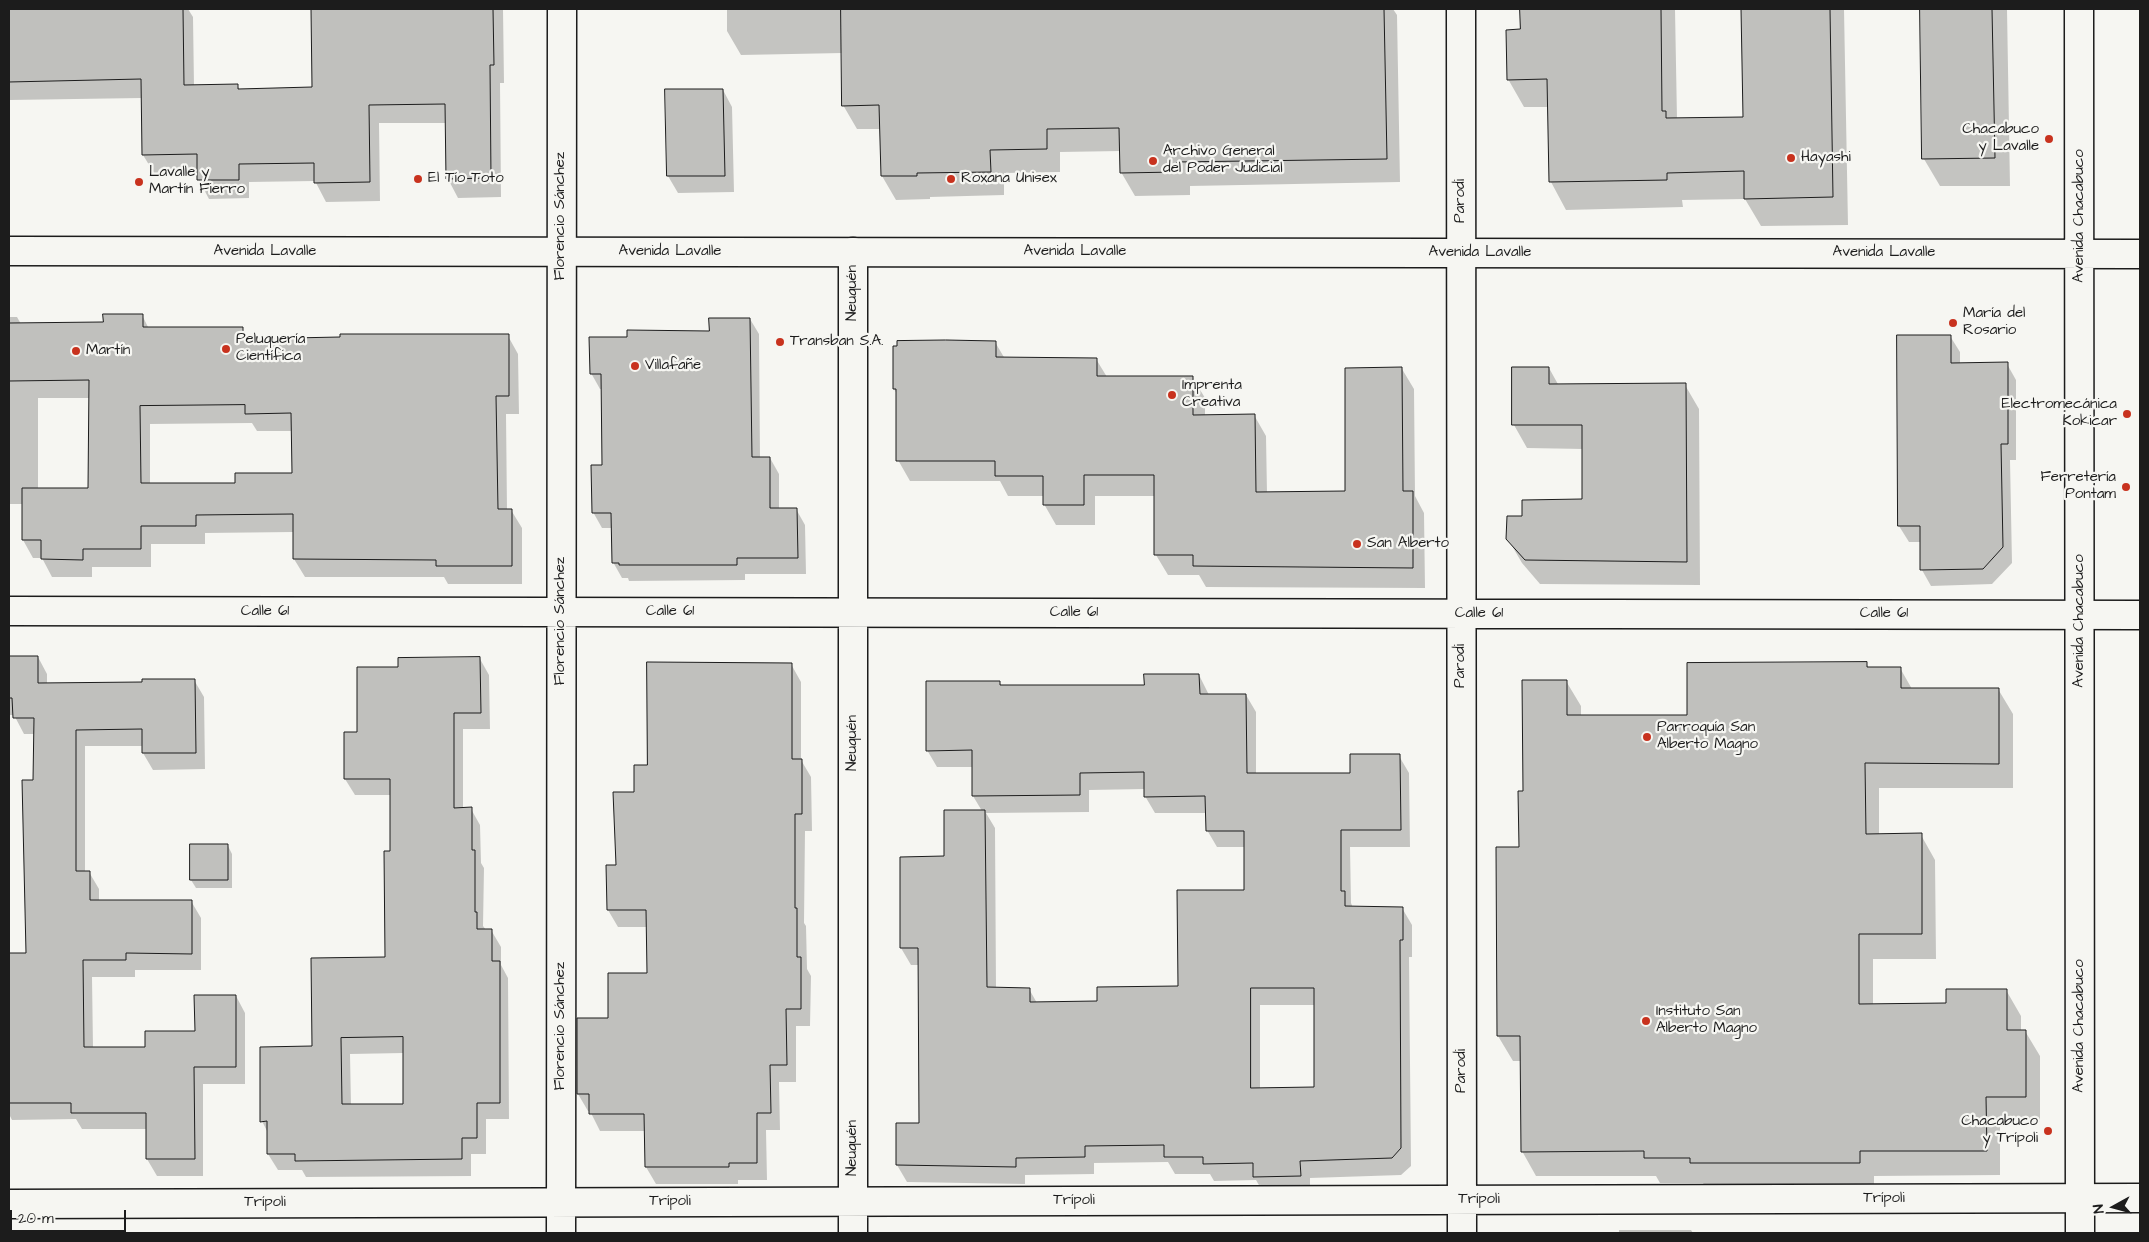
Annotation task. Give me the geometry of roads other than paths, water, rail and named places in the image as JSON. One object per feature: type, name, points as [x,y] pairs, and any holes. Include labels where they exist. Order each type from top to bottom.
[{"type":"street","name":"Florencio Sánchez","points":[[561,1233],[562,9]]},
{"type":"street","name":"Parodi","points":[[1461,9],[1462,1233]]},
{"type":"street","name":"Avenida Chacabuco","points":[[2079,9],[2080,1233]]},
{"type":"street","name":"Avenida Lavalle","points":[[9,251],[2140,254]]},
{"type":"street","name":"Neuquén","points":[[853,252],[853,1233]]},
{"type":"street","name":"Calle 61","points":[[9,611],[2140,615]]},
{"type":"street","name":"Trípoli","points":[[9,1204],[2140,1198]]},
{"type":"place","name":"Chacabuco y Lavalle","points":[[2049,139]]},
{"type":"place","name":"Hayashi","points":[[1791,158]]},
{"type":"place","name":"Archivo General del Poder Judicial","points":[[1153,161]]},
{"type":"place","name":"El Tío Toto","points":[[418,179]]},
{"type":"place","name":"Roxana Unisex","points":[[951,179]]},
{"type":"place","name":"Lavalle y Martín Fierro","points":[[139,182]]},
{"type":"place","name":"María del Rosario","points":[[1953,323]]},
{"type":"place","name":"Transban S.A.","points":[[780,342]]},
{"type":"place","name":"Peluquería Científica","points":[[226,349]]},
{"type":"place","name":"Martín","points":[[76,351]]},
{"type":"place","name":"Villafañe","points":[[635,366]]},
{"type":"place","name":"Imprenta Creativa","points":[[1172,395]]},
{"type":"place","name":"Electromecánica Kokicar","points":[[2127,414]]},
{"type":"place","name":"Ferretería Pontam","points":[[2126,487]]},
{"type":"place","name":"San Alberto","points":[[1357,544]]},
{"type":"place","name":"Parroquía San Alberto Magno","points":[[1647,737]]},
{"type":"place","name":"Instituto San Alberto Magno","points":[[1646,1021]]},
{"type":"place","name":"Chacabuco y Trípoli","points":[[2048,1131]]}]
